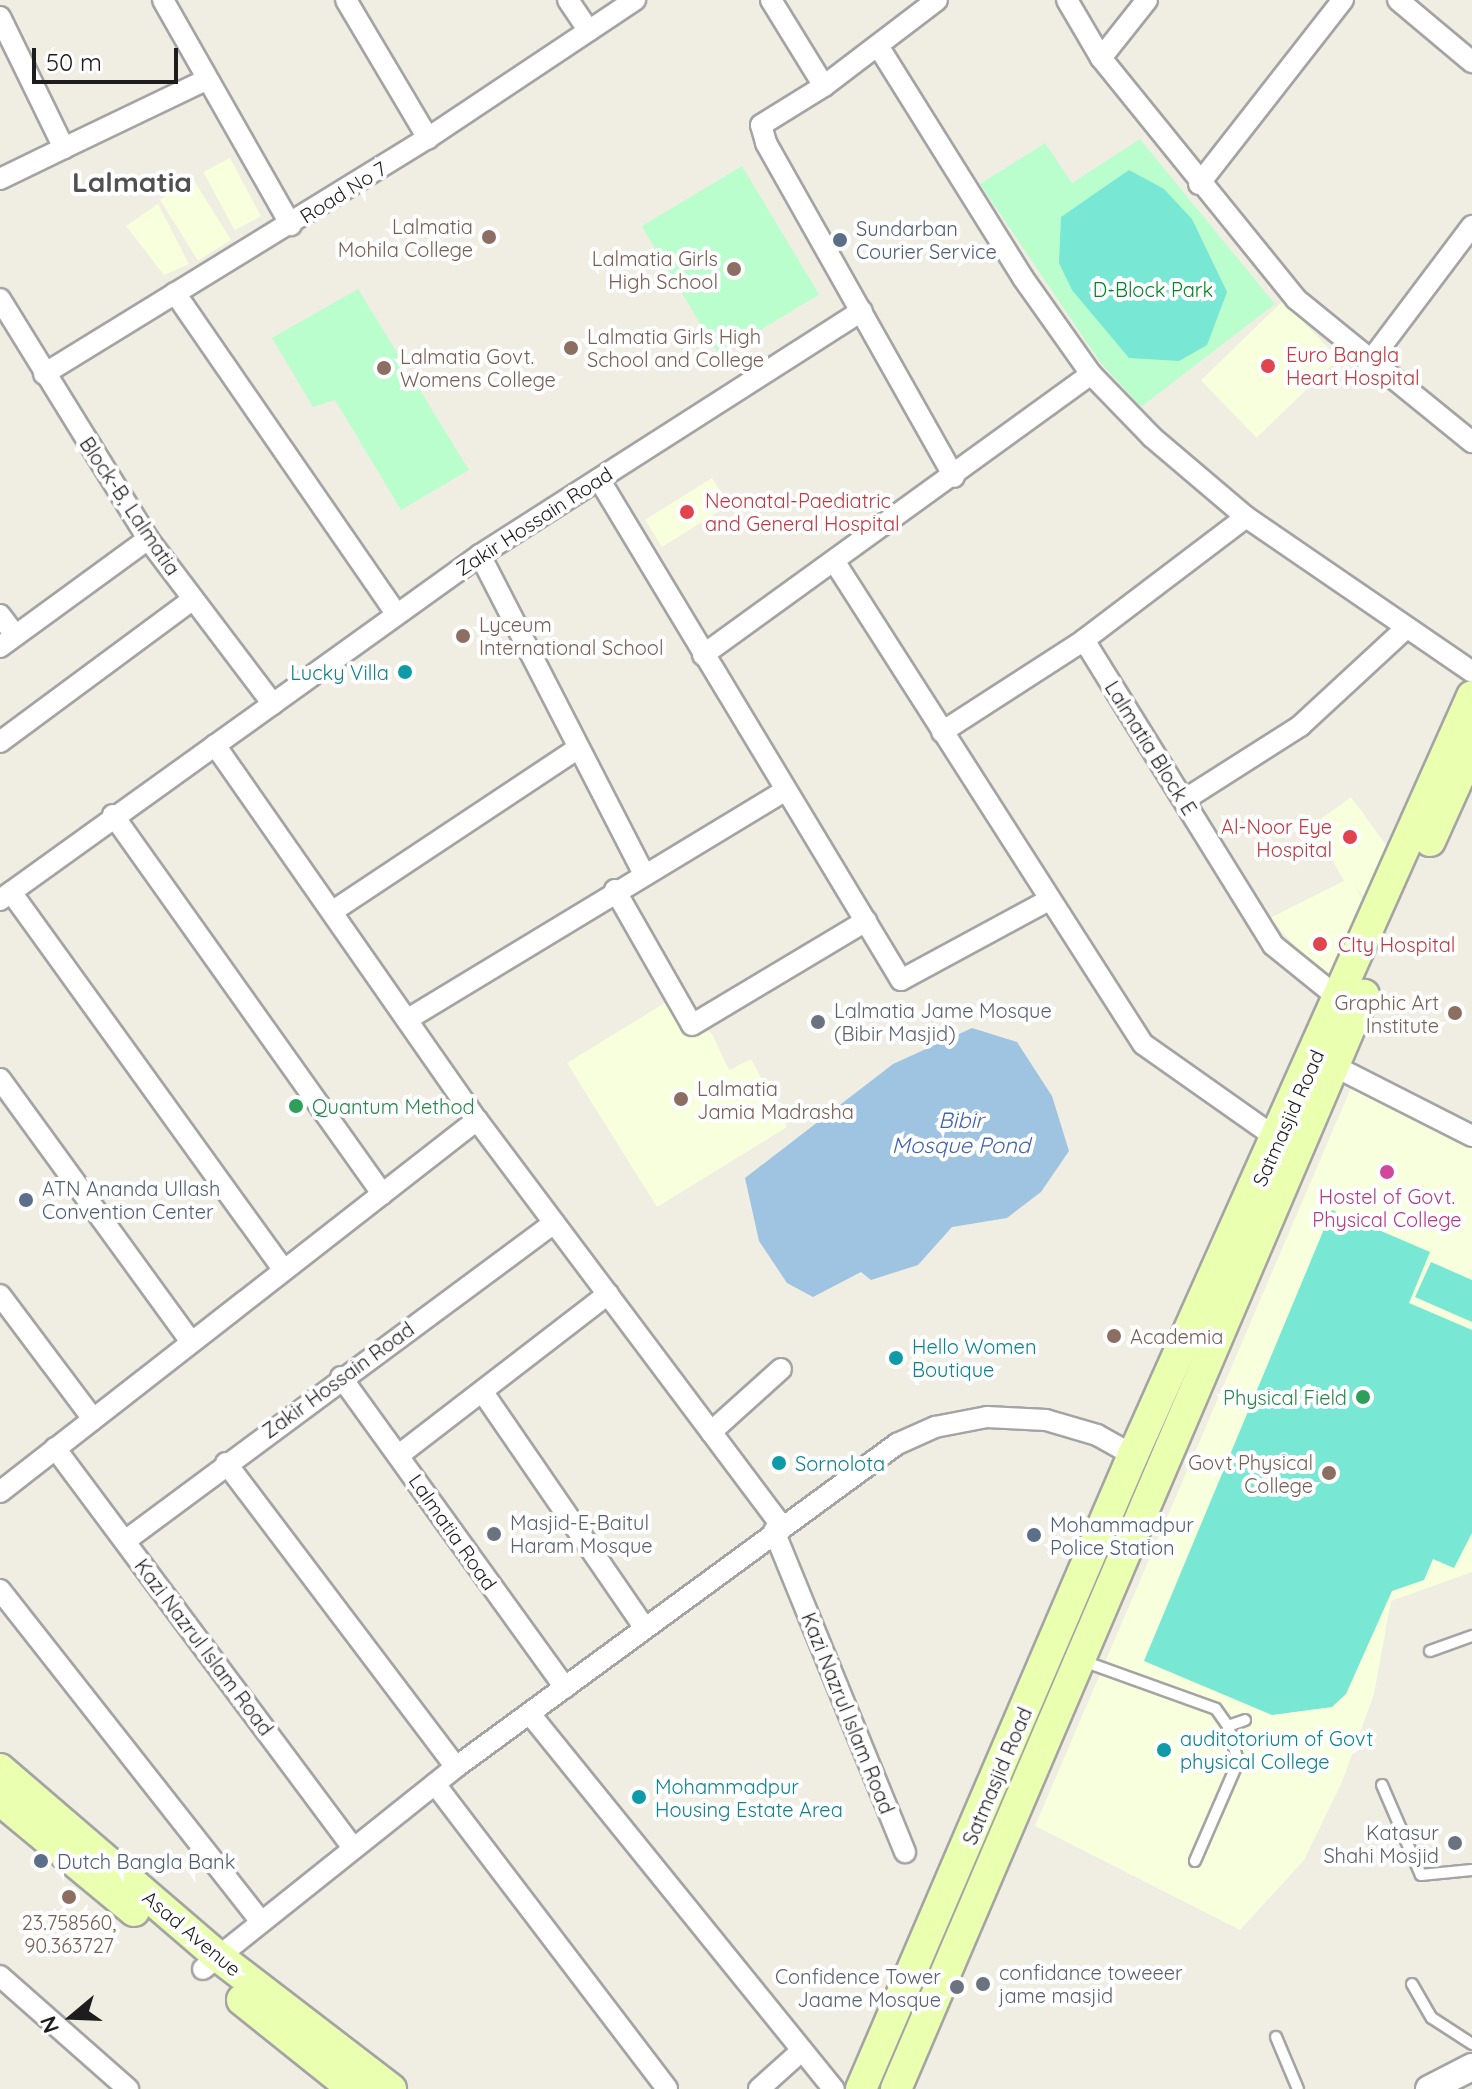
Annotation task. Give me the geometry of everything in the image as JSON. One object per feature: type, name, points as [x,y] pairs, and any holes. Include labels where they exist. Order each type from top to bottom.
[{"type":"main road","name":"Satmasjid Road","points":[[861,2089],[1133,1456],[1462,742]]},
{"type":"main road","name":"Satmasjid Road","points":[[896,2089],[1338,1068],[1462,742]]},
{"type":"main road","points":[[1133,1456],[1164,1469]]},
{"type":"main road","name":"Asad Avenue","points":[[2,1782],[353,2089]]},
{"type":"main road","name":"Asad Avenue","points":[[209,1962],[391,2089]]},
{"type":"street","points":[[163,0],[291,225]]},
{"type":"street","points":[[346,0],[428,138]]},
{"type":"street","points":[[568,0],[589,31]]},
{"type":"street","name":"Road No 7","points":[[44,374],[291,225],[635,0]]},
{"type":"street","points":[[771,0],[824,86]]},
{"type":"street","points":[[937,0],[880,49],[761,125],[772,159],[862,311],[954,477]]},
{"type":"street","points":[[1067,0],[1101,58],[1199,184],[1296,299],[1368,364],[1472,442]]},
{"type":"street","points":[[1101,58],[1147,0]]},
{"type":"street","points":[[1199,184],[1343,0]]},
{"type":"street","points":[[1398,0],[1472,62]]},
{"type":"street","points":[[0,17],[64,148]]},
{"type":"street","points":[[880,49],[955,180],[1091,374],[1246,517],[1404,630],[1472,672]]},
{"type":"street","points":[[0,179],[206,80]]},
{"type":"street","points":[[1368,364],[1472,226]]},
{"type":"street","points":[[175,293],[396,613]]},
{"type":"street","name":"Block-B, Lalmatia","points":[[0,299],[148,539],[273,704]]},
{"type":"street","name":"Zakir Hossain Road","points":[[284,1270],[6,896],[113,815],[480,555],[862,311]]},
{"type":"street","points":[[703,655],[836,564],[1091,374]]},
{"type":"street","points":[[599,479],[901,980],[1047,901]]},
{"type":"street","points":[[942,732],[1084,640],[1246,517]]},
{"type":"street","points":[[0,615],[7,641],[148,539]]},
{"type":"street","points":[[480,555],[577,749],[643,872]]},
{"type":"street","points":[[836,564],[1047,901],[1143,1044],[1279,1140]]},
{"type":"street","points":[[0,742],[193,599]]},
{"type":"street","points":[[1184,800],[1300,726],[1404,630]]},
{"type":"street","name":"Lalmatia Block E","points":[[1084,640],[1273,945],[1341,1000]]},
{"type":"street","points":[[215,745],[477,1120],[711,1432],[777,1528]]},
{"type":"street","points":[[333,911],[577,749]]},
{"type":"street","points":[[408,1019],[643,872],[785,791]]},
{"type":"street","points":[[113,815],[382,1194]]},
{"type":"street","points":[[615,890],[692,1025],[866,921]]},
{"type":"street","points":[[1338,1068],[1472,1136]]},
{"type":"street","points":[[0,1079],[191,1342]]},
{"type":"street","points":[[0,1492],[477,1120]]},
{"type":"street","name":"Zakir Hossain Road","points":[[125,1541],[341,1377],[554,1223]]},
{"type":"street","points":[[399,1455],[484,1394],[608,1294]]},
{"type":"street","points":[[0,1295],[93,1419]]},
{"type":"street","points":[[711,1432],[781,1369]]},
{"type":"street","name":"Lalmatia Road","points":[[341,1377],[565,1688]]},
{"type":"street","points":[[484,1394],[645,1628]]},
{"type":"street","points":[[209,1962],[258,1918],[456,1767],[777,1528],[897,1444],[935,1427],[987,1417],[1046,1420],[1097,1435],[1133,1456]]},
{"type":"street","name":"Kazi Nazrul Islam Road","points":[[55,1448],[352,1846]]},
{"type":"street","points":[[226,1463],[456,1767]]},
{"type":"street","name":"Kazi Nazrul Islam Road","points":[[777,1528],[905,1852]]},
{"type":"street","points":[[0,1590],[258,1918]]},
{"type":"street","points":[[530,1714],[799,2053],[834,2089]]},
{"type":"street","points":[[435,1784],[667,2089]]},
{"type":"street","points":[[0,1976],[128,2089]]},
{"type":"street","points":[[759,2089],[799,2053]]},
{"type":"street","points":[[1429,2089],[1472,2067]]},
{"type":"lane","points":[[1430,1651],[1472,1636]]},
{"type":"lane","points":[[1081,1660],[1216,1709],[1228,1726],[1238,1762],[1195,1861]]},
{"type":"lane","points":[[1228,1726],[1245,1720]]},
{"type":"lane","points":[[1382,1785],[1421,1875],[1472,1870]]},
{"type":"lane","points":[[1412,1984],[1432,2018],[1472,2044]]},
{"type":"lane","points":[[1276,2037],[1298,2089]]},
{"type":"shaded area","points":[[230,158],[261,216],[234,230],[204,172]]},
{"type":"shaded area","points":[[193,179],[231,240],[198,261],[160,200]]},
{"type":"shaded area","points":[[158,204],[189,264],[164,275],[126,226]]},
{"type":"shaded area","name":"Euro Bangla Heart Hospital","points":[[1283,301],[1339,359],[1257,438],[1201,380]]},
{"type":"shaded area","name":"Neonatal-Paediatric and General Hospital","points":[[712,478],[729,505],[662,547],[645,520]]},
{"type":"shaded area","points":[[1351,797],[1389,849],[1365,899],[1353,884],[1364,901],[1333,975],[1317,971],[1270,918],[1344,881],[1313,825]]},
{"type":"shaded area","name":"Lalmatia Jamia Madrasha","points":[[668,1001],[712,1034],[729,1070],[751,1059],[787,1127],[657,1207],[567,1063]]},
{"type":"shaded area","name":"Govt Physical College","points":[[1353,1083],[1472,1142],[1472,1572],[1391,1601],[1374,1694],[1342,1782],[1304,1860],[1240,1930],[1035,1826]]},
{"type":"green space","name":"D-Block Park","points":[[1140,139],[1275,304],[1141,407],[1100,362],[980,184],[1045,143],[1072,183]]},
{"type":"green space","points":[[742,166],[819,295],[719,355],[642,226]]},
{"type":"green space","points":[[1129,170],[1164,189],[1192,219],[1227,292],[1207,345],[1179,361],[1129,358],[1072,290],[1059,263],[1061,217]]},
{"type":"green space","points":[[358,289],[469,470],[401,510],[335,400],[313,407],[272,338]]},
{"type":"green space","name":"Physical Field","points":[[1332,1210],[1430,1252],[1409,1303],[1472,1330],[1472,1533],[1454,1568],[1433,1559],[1424,1580],[1392,1591],[1346,1694],[1332,1707],[1272,1715],[1144,1661]]},
{"type":"green space","points":[[1431,1262],[1472,1280],[1472,1322],[1415,1297]]},
{"type":"water","name":"Bibir Mosque Pond","points":[[972,1028],[1017,1042],[1052,1096],[1069,1151],[1041,1192],[1007,1218],[952,1227],[918,1265],[871,1280],[861,1272],[813,1297],[787,1283],[759,1241],[745,1178],[893,1064]]},
{"type":"place","name":"Lalmatia Mohila College","points":[[489,237]]},
{"type":"place","name":"Sundarban Courier Service","points":[[840,240]]},
{"type":"place","name":"Lalmatia Girls High School","points":[[734,269]]},
{"type":"place","name":"Lalmatia Girls High School and College","points":[[571,348]]},
{"type":"place","name":"Euro Bangla Heart Hospital","points":[[1268,366]]},
{"type":"place","name":"Lalmatia Govt. Womens College","points":[[384,368]]},
{"type":"place","name":"Neonatal-Paediatric and General Hospital","points":[[687,512]]},
{"type":"place","name":"Lyceum International School","points":[[463,636]]},
{"type":"place","name":"Lucky Villa","points":[[405,672]]},
{"type":"place","name":"Al-Noor Eye Hospital","points":[[1350,837]]},
{"type":"place","name":"CIty Hospital","points":[[1320,944]]},
{"type":"place","name":"Graphic Art Institute","points":[[1455,1013]]},
{"type":"place","name":"Lalmatia Jame Mosque (Bibir Masjid)","points":[[818,1022]]},
{"type":"place","name":"Lalmatia Jamia Madrasha","points":[[681,1099]]},
{"type":"place","name":"Quantum Method","points":[[296,1106]]},
{"type":"place","name":"Hostel of Govt. Physical College","points":[[1387,1172]]},
{"type":"place","name":"ATN Ananda Ullash Convention Center","points":[[26,1200]]},
{"type":"place","name":"Academia","points":[[1114,1336]]},
{"type":"place","name":"Hello Women Boutique","points":[[896,1358]]},
{"type":"place","name":"Physical Field","points":[[1363,1397]]},
{"type":"place","name":"Sornolota","points":[[779,1463]]},
{"type":"place","name":"Govt Physical College","points":[[1329,1473]]},
{"type":"place","name":"Masjid-E-Baitul Haram Mosque","points":[[494,1534]]},
{"type":"place","name":"Mohammadpur Police Station","points":[[1034,1535]]},
{"type":"place","name":"auditotorium of Govt physical College","points":[[1164,1750]]},
{"type":"place","name":"Mohammadpur Housing Estate Area","points":[[639,1797]]},
{"type":"place","name":"Katasur Shahi Mosjid","points":[[1455,1843]]},
{"type":"place","name":"Dutch Bangla Bank","points":[[41,1861]]},
{"type":"place","name":"23.758560, 90.363727","points":[[69,1897]]},
{"type":"place","name":"confidance toweeer jame masjid","points":[[983,1984]]},
{"type":"place","name":"Confidence Tower Jaame Mosque","points":[[957,1987]]},
{"type":"district","name":"Lalmatia","points":[[132,182]]}]
